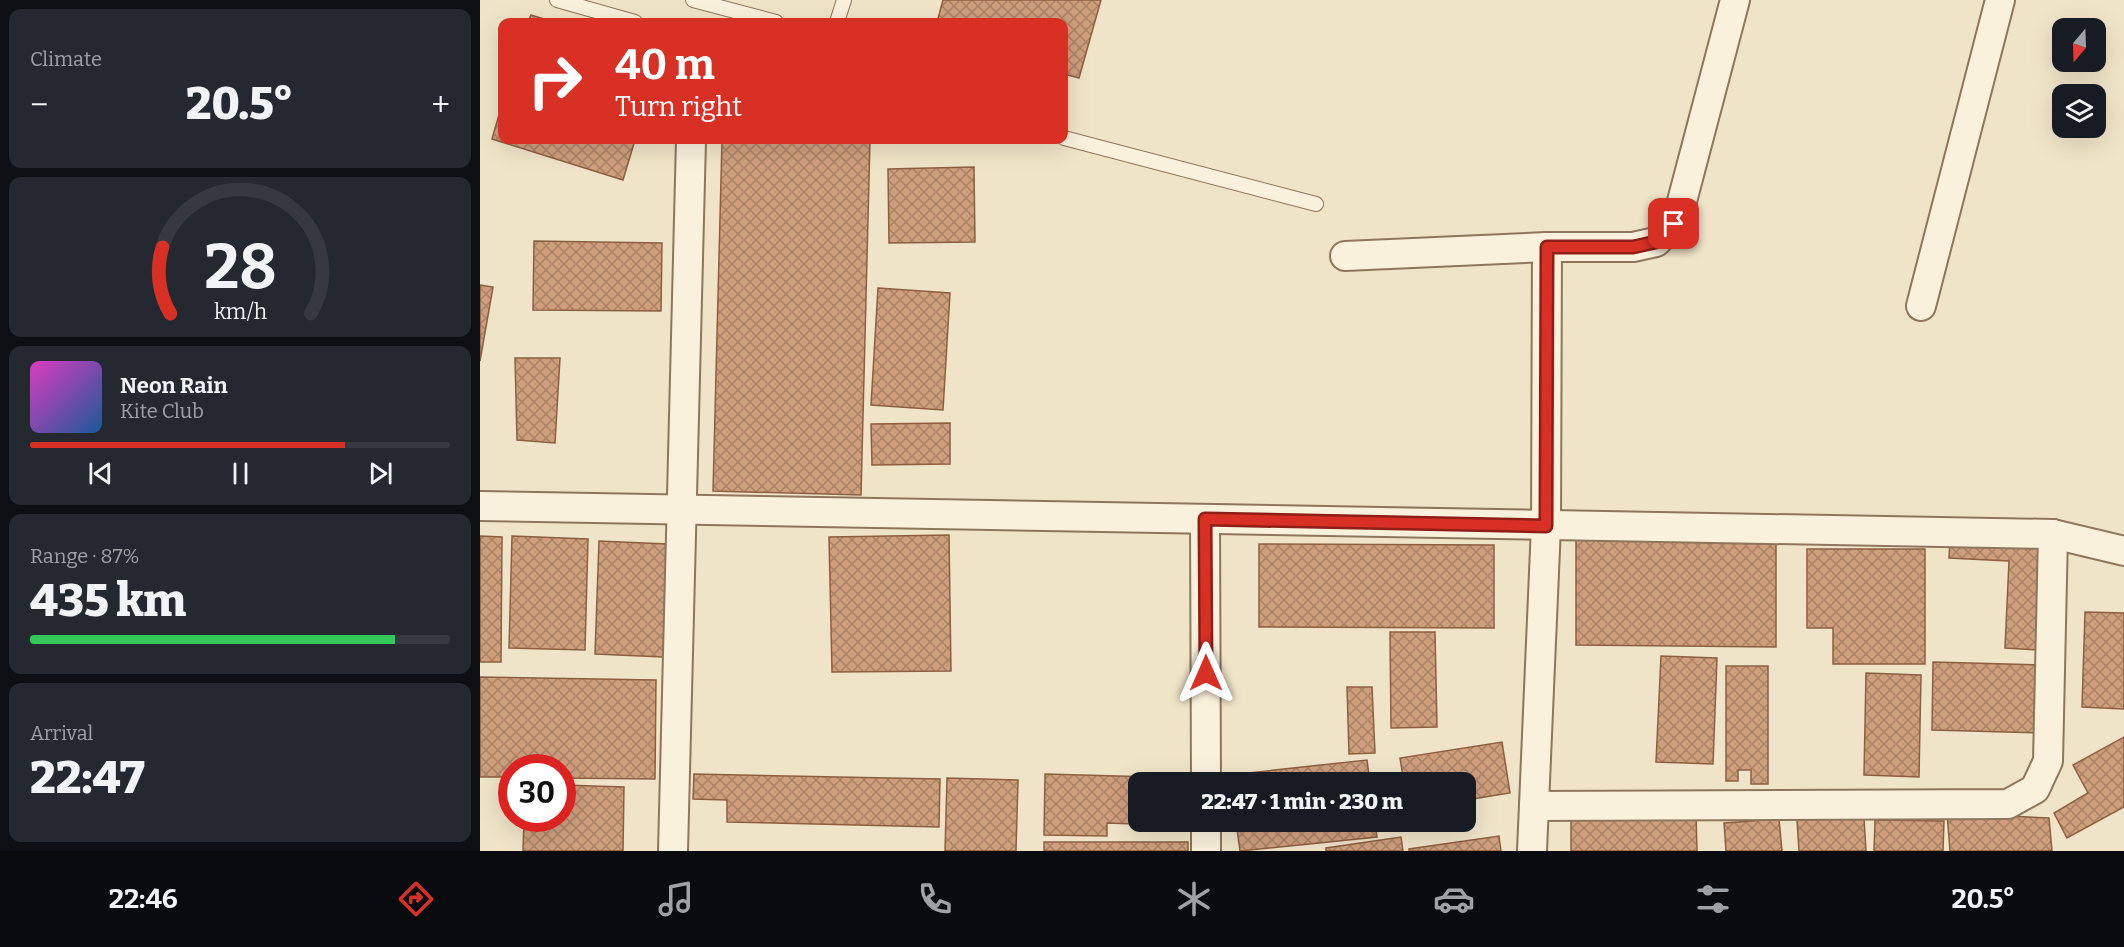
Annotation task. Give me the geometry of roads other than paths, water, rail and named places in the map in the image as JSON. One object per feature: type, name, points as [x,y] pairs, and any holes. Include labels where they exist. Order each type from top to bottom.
[{"type":"street","points":[[1344,256],[1547,247],[1633,247],[1656,242],[1674,224],[1735,0]]},
{"type":"street","points":[[1921,306],[2000,0]]},
{"type":"street","points":[[673,851],[691,144]]},
{"type":"street","points":[[1532,851],[1546,526],[1547,247]]},
{"type":"street","points":[[480,506],[2054,534],[2124,551]]},
{"type":"street","points":[[1205,519],[1206,772]]},
{"type":"street","points":[[1534,806],[2008,804],[2035,789],[2048,761],[2054,534]]},
{"type":"street","points":[[1206,832],[1206,851]]},
{"type":"lane","points":[[557,0],[621,18]]},
{"type":"lane","points":[[693,0],[761,18]]},
{"type":"lane","points":[[838,18],[844,0]]},
{"type":"lane","points":[[1068,139],[1316,204]]}]
